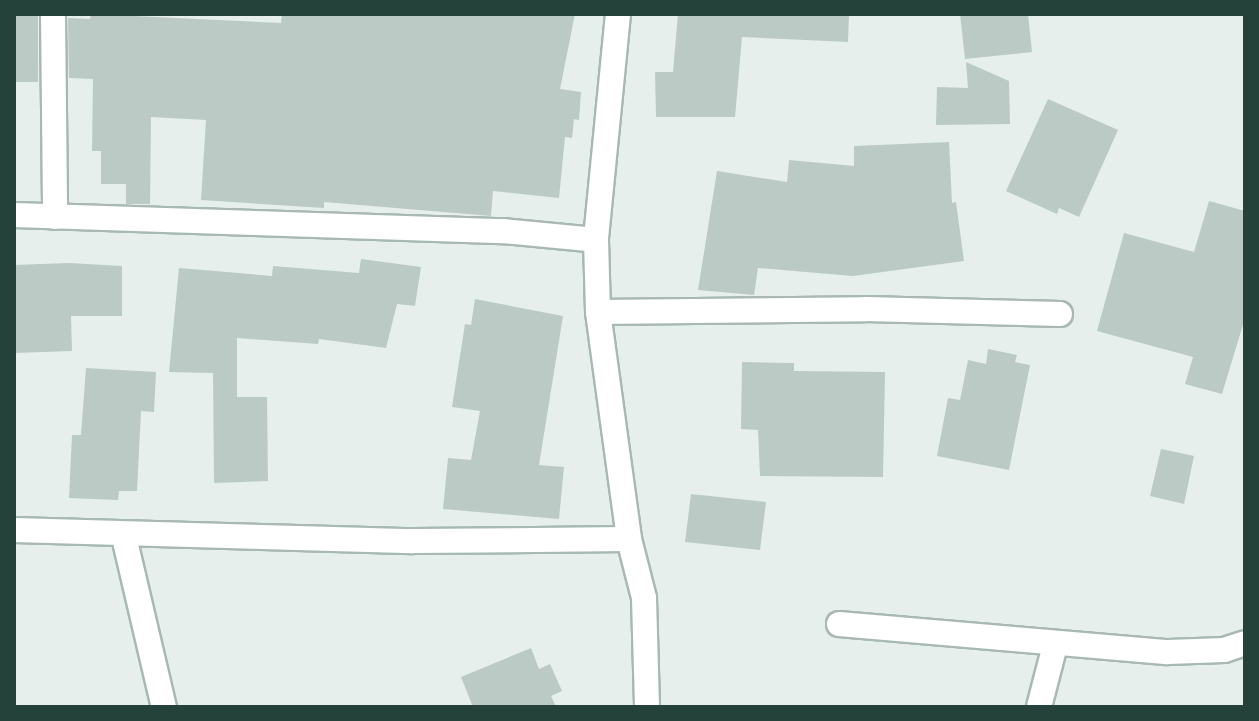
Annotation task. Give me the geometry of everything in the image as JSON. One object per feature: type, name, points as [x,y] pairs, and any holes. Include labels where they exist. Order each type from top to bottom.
[{"type":"street","points":[[53,14],[55,217]]},
{"type":"street","points":[[618,14],[596,240],[598,312],[629,539],[644,598],[647,707]]},
{"type":"street","points":[[14,215],[473,230],[596,240]]},
{"type":"street","points":[[598,312],[866,309],[1060,314]]},
{"type":"street","points":[[14,530],[124,537],[629,539]]},
{"type":"street","points":[[124,537],[164,707]]},
{"type":"street","points":[[839,624],[924,628],[1055,645],[1168,652],[1224,650],[1245,643]]},
{"type":"street","points":[[1039,707],[1055,645]]},
{"type":"building","points":[[14,14],[38,16],[38,82],[14,82]]},
{"type":"building","points":[[91,14],[281,23],[282,14],[575,14],[560,89],[581,92],[579,120],[574,119],[572,138],[565,137],[559,198],[493,191],[491,216],[324,202],[324,208],[201,200],[206,120],[151,117],[150,204],[126,204],[126,184],[101,184],[101,151],[92,151],[93,79],[69,78],[68,18],[90,19]]},
{"type":"building","points":[[678,14],[849,14],[848,42],[742,37],[735,117],[656,117],[655,72],[673,72]]},
{"type":"building","points":[[960,14],[1028,14],[1032,52],[965,59]]},
{"type":"building","points":[[966,62],[1009,81],[1010,124],[936,125],[937,87],[968,88]]},
{"type":"building","points":[[1048,99],[1118,130],[1079,217],[1059,208],[1057,214],[1006,191]]},
{"type":"building","points":[[949,142],[952,203],[956,202],[964,261],[853,276],[758,268],[754,295],[698,290],[717,171],[787,182],[789,160],[854,166],[854,146]]},
{"type":"building","points":[[1209,201],[1245,211],[1245,318],[1222,394],[1185,384],[1193,357],[1097,331],[1124,233],[1194,252]]},
{"type":"building","points":[[361,259],[421,267],[415,306],[397,304],[386,348],[319,339],[318,344],[237,338],[237,397],[267,397],[268,481],[214,483],[213,373],[169,372],[179,268],[272,276],[273,266],[359,273]]},
{"type":"building","points":[[69,263],[122,266],[122,316],[71,316],[72,351],[14,353],[14,265]]},
{"type":"building","points":[[475,299],[563,316],[539,465],[564,467],[559,519],[443,509],[448,458],[471,460],[480,411],[452,407],[465,324],[471,325]]},
{"type":"building","points":[[988,349],[1017,355],[1015,362],[1030,365],[1009,470],[937,456],[948,398],[960,400],[968,360],[986,364]]},
{"type":"building","points":[[742,362],[794,363],[794,371],[885,372],[883,477],[760,476],[758,430],[741,429]]},
{"type":"building","points":[[86,368],[156,372],[154,412],[141,411],[137,491],[119,491],[118,500],[69,498],[72,435],[81,435]]},
{"type":"building","points":[[1161,449],[1194,456],[1184,504],[1150,496]]},
{"type":"building","points":[[691,494],[766,502],[760,550],[685,542]]},
{"type":"building","points":[[531,648],[539,669],[550,664],[562,691],[551,696],[556,707],[473,707],[461,677]]}]
